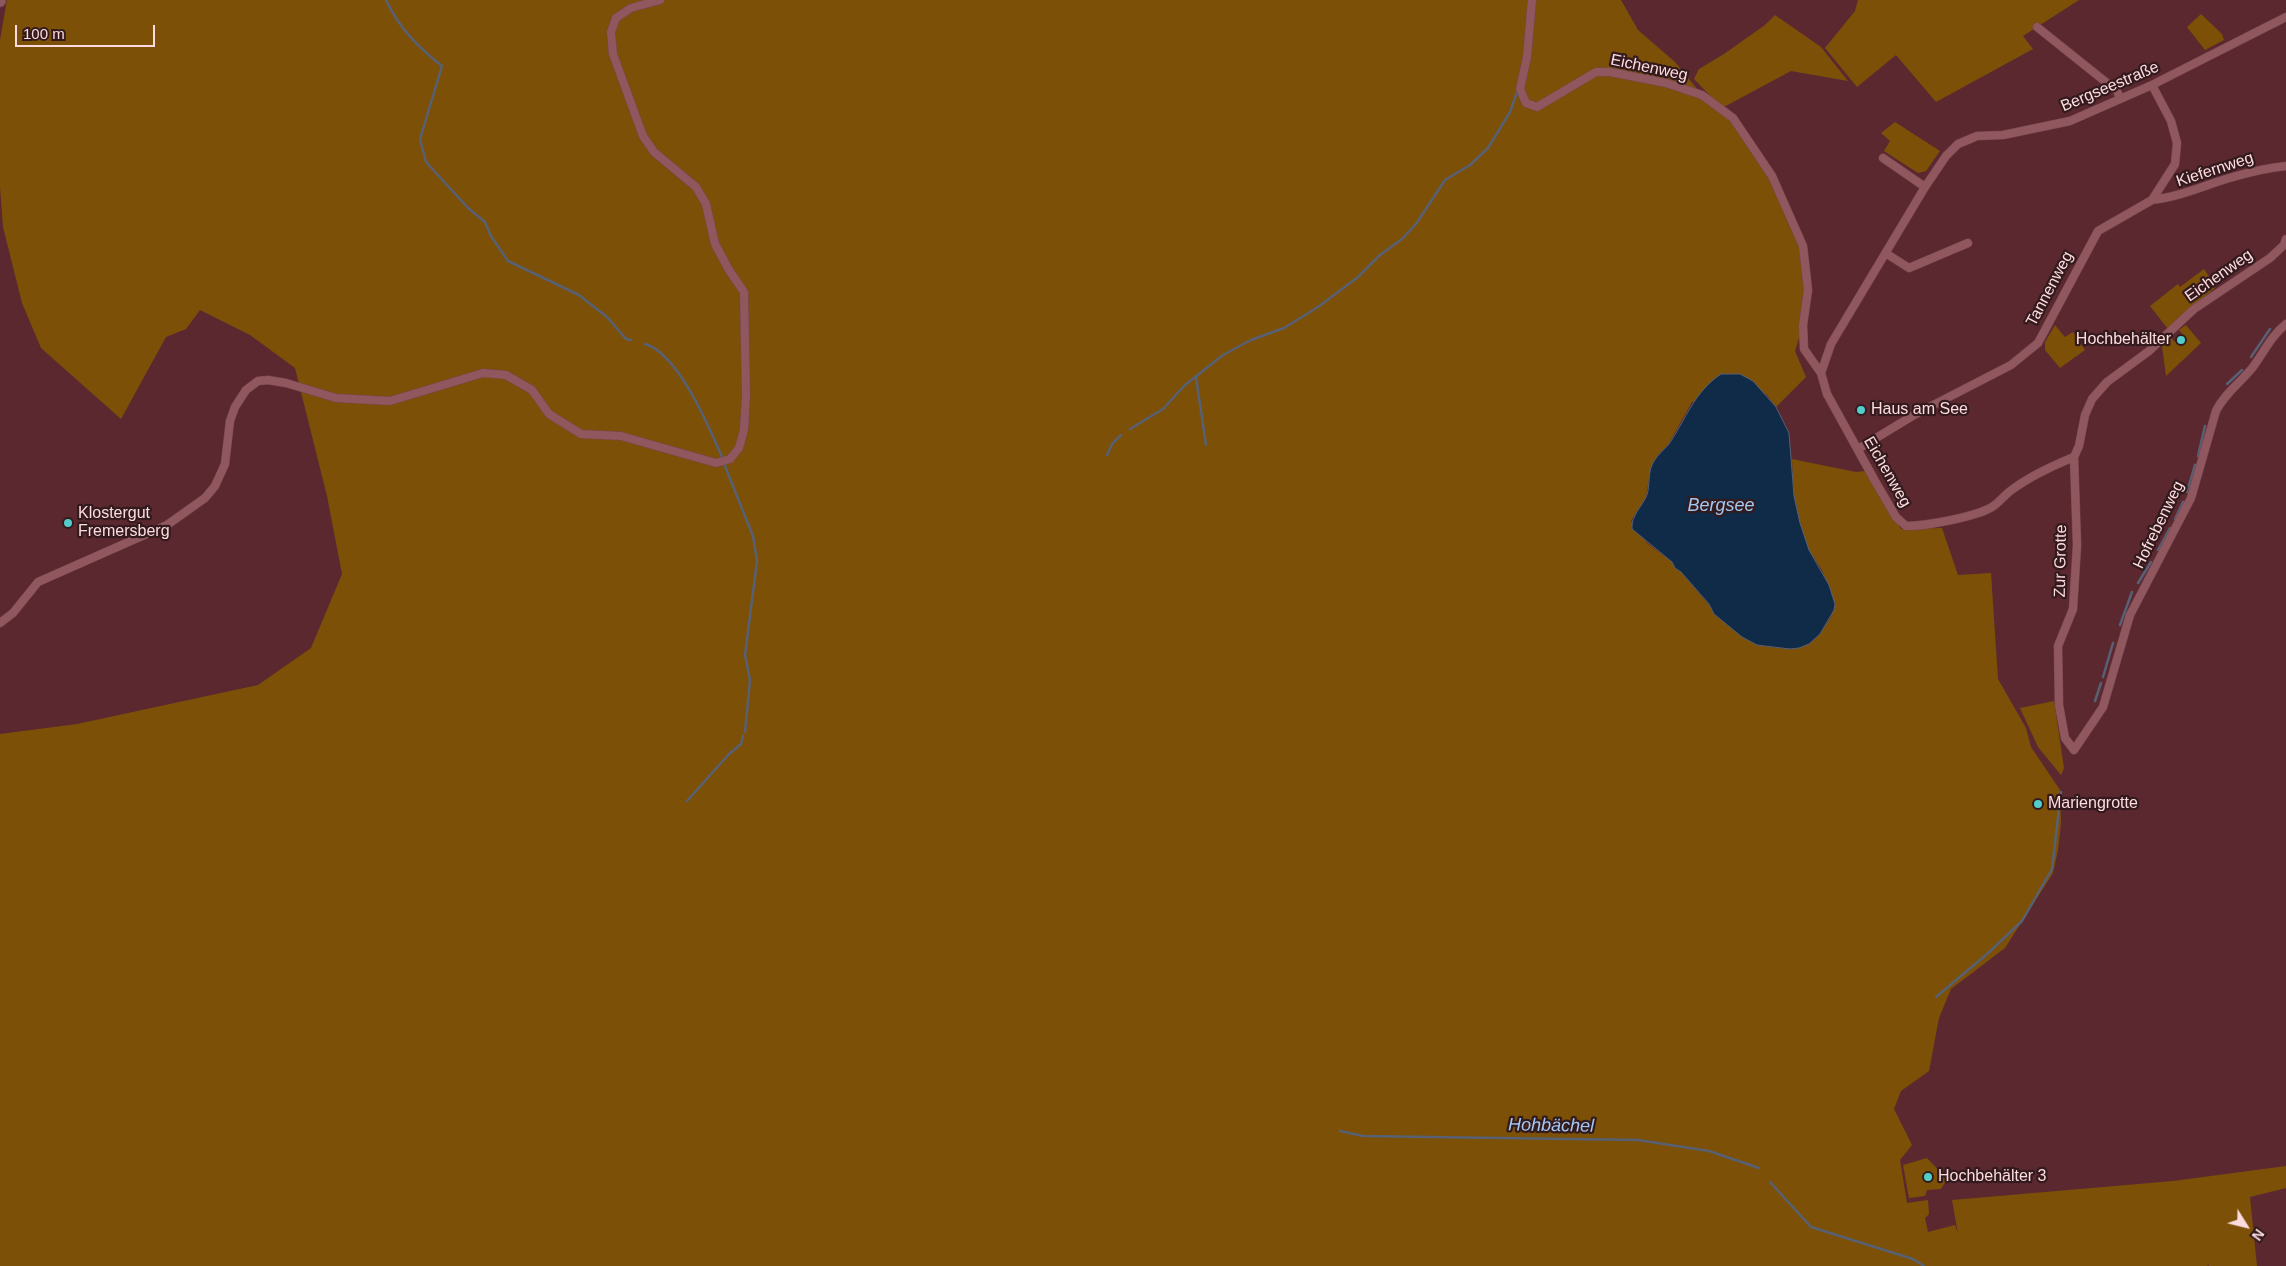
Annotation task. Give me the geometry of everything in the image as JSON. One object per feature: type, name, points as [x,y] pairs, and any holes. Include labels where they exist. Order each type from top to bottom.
[{"type":"street","points":[[0,623],[13,613],[38,582],[167,525],[205,498],[215,486],[225,464],[230,421],[235,407],[246,390],[258,381],[268,380],[286,383],[336,398],[390,401],[483,373],[506,375],[532,390],[549,414],[581,434],[621,436],[716,464],[730,459],[739,448],[744,430],[746,395],[744,292],[715,244],[706,204],[696,187],[654,152],[643,136],[613,54],[611,32],[616,18],[631,8],[660,0]]},
{"type":"street","name":"Eichenweg","points":[[1532,0],[1527,57],[1520,85],[1526,103],[1537,107],[1596,72],[1610,72],[1666,83],[1702,95],[1733,118],[1772,176],[1802,246],[1808,290],[1802,325],[1804,349],[1821,373],[1827,394],[1896,518],[1906,526],[1922,526],[1992,507],[2011,491],[2042,470],[2074,457],[2079,446],[2086,415],[2092,399],[2106,382],[2149,351],[2194,309],[2270,258],[2285,244]]},
{"type":"street","name":"Bergseestraße","points":[[1821,373],[1832,344],[1925,187],[1946,156],[1958,144],[1968,138],[1977,136],[2003,135],[2070,121],[2120,98],[2152,86],[2286,17]]},
{"type":"street","points":[[2037,27],[2116,91],[2120,98]]},
{"type":"street","name":"Tannenweg","points":[[1858,449],[1914,415],[2011,364],[2038,343],[2098,231],[2152,200],[2175,164],[2177,143],[2171,121],[2152,86]]},
{"type":"street","points":[[1883,158],[1925,187]]},
{"type":"street","name":"Kiefernweg","points":[[2152,200],[2174,197],[2264,168],[2286,166]]},
{"type":"street","points":[[1887,254],[1909,268],[1968,243]]},
{"type":"street","name":"Hofrebenweg","points":[[2074,750],[2103,707],[2130,615],[2191,498],[2216,411],[2221,401],[2238,385],[2271,339],[2286,324]]},
{"type":"street","name":"Zur Grotte","points":[[2074,457],[2077,545],[2074,609],[2058,646],[2059,705],[2065,738],[2074,750]]},
{"type":"shaded area","points":[[7,0],[1621,0],[1638,30],[1675,62],[1702,95],[1731,120],[1772,176],[1803,246],[1808,290],[1803,325],[1795,351],[1806,377],[1776,407],[1766,394],[1692,402],[1668,445],[1658,455],[1651,467],[1646,497],[1631,521],[1647,543],[1672,562],[1675,568],[1681,572],[1709,605],[1714,614],[1742,637],[1757,645],[1777,648],[1809,644],[1820,634],[1832,615],[1831,593],[1822,570],[1809,550],[1800,523],[1794,496],[1792,459],[1856,472],[1865,471],[1901,529],[1942,528],[1958,575],[1991,573],[1998,679],[2026,728],[2031,747],[2060,790],[2061,823],[2053,873],[2005,948],[1951,989],[1939,1018],[1929,1071],[1901,1091],[1894,1109],[1912,1145],[1900,1160],[1907,1203],[1928,1200],[1929,1214],[1925,1218],[1928,1232],[1955,1225],[1958,1234],[1952,1200],[2173,1181],[2286,1166],[2286,1188],[2250,1197],[2257,1266],[2209,1266],[2207,1263],[2208,1266],[0,1266],[0,734],[77,724],[258,685],[311,648],[342,574],[327,496],[295,368],[250,335],[200,310],[186,329],[166,337],[121,419],[41,348],[22,303],[3,227],[0,187],[0,40]]},
{"type":"shaded area","points":[[1858,0],[2079,0],[2023,36],[2033,49],[1936,102],[1896,55],[1857,87],[1825,48],[1855,11]]},
{"type":"shaded area","points":[[2201,14],[2222,34],[2224,40],[2205,50],[2187,27]]},
{"type":"shaded area","points":[[1775,15],[1821,47],[1848,81],[1791,71],[1722,108],[1694,79],[1699,69],[1765,25]]},
{"type":"shaded area","points":[[1895,122],[1940,151],[1926,171],[1918,173],[1884,151],[1890,141],[1881,133]]},
{"type":"shaded area","points":[[2204,269],[2216,287],[2168,329],[2150,306],[2178,284],[2180,287]]},
{"type":"shaded area","points":[[2055,325],[2065,337],[2073,332],[2085,350],[2060,368],[2045,350],[2045,342]]},
{"type":"shaded area","points":[[2186,325],[2201,343],[2166,376],[2162,346],[2171,338],[2175,342],[2183,335],[2179,330]]},
{"type":"shaded area","points":[[2054,701],[2064,768],[2061,775],[2038,747],[2020,708]]},
{"type":"shaded area","points":[[1927,1158],[1947,1179],[1941,1189],[1927,1190],[1925,1196],[1909,1198],[1903,1165]]},
{"type":"water","name":"Bergsee","points":[[1721,374],[1740,374],[1753,381],[1776,407],[1789,433],[1794,496],[1800,523],[1809,550],[1829,585],[1835,604],[1834,610],[1820,634],[1809,644],[1799,648],[1790,649],[1757,645],[1742,637],[1714,614],[1709,604],[1681,572],[1675,568],[1672,562],[1632,529],[1633,519],[1647,495],[1650,472],[1654,462],[1669,444],[1697,397]]},
{"type":"waterway","points":[[386,0],[410,36],[442,66],[420,139],[426,162],[468,208],[485,222],[491,236],[508,261],[579,295],[607,317],[626,339],[631,340]]},
{"type":"waterway","points":[[1130,429],[1163,409],[1185,385],[1223,355],[1251,340],[1284,328],[1318,307],[1358,277],[1380,255],[1402,239],[1416,224],[1445,180],[1470,165],[1488,148],[1510,112],[1517,92]]},
{"type":"waterway","points":[[2251,357],[2270,329]]},
{"type":"waterway","points":[[645,344],[657,350],[669,361],[680,376],[701,410],[722,457]]},
{"type":"waterway","points":[[2227,384],[2242,370]]},
{"type":"waterway","points":[[1196,377],[1206,445]]},
{"type":"waterway","points":[[2198,456],[2205,426]]},
{"type":"waterway","points":[[1107,455],[1112,444],[1121,435]]},
{"type":"waterway","points":[[2187,492],[2195,465]]},
{"type":"waterway","points":[[725,466],[753,536],[757,561],[745,655],[750,680],[745,732]]},
{"type":"waterway","points":[[2175,519],[2183,502]]},
{"type":"waterway","points":[[2158,550],[2170,528]]},
{"type":"waterway","points":[[2138,583],[2151,562]]},
{"type":"waterway","points":[[2120,625],[2132,592]]},
{"type":"waterway","points":[[2103,677],[2113,643]]},
{"type":"waterway","points":[[2095,701],[2101,683]]},
{"type":"waterway","points":[[687,801],[729,754],[741,744],[743,736]]},
{"type":"waterway","points":[[1936,997],[1987,954],[2022,921],[2052,869],[2061,792]]},
{"type":"waterway","name":"Hohbächel","points":[[1340,1131],[1363,1136],[1638,1140],[1709,1151],[1759,1168]]},
{"type":"waterway","name":"Hohbächel","points":[[1770,1182],[1811,1227],[1913,1259],[1924,1266]]},
{"type":"place","name":"Hochbehälter","points":[[2181,340]]},
{"type":"place","name":"Haus am See","points":[[1861,410]]},
{"type":"place","name":"Klostergut Fremersberg","points":[[68,523]]},
{"type":"place","name":"Mariengrotte","points":[[2038,804]]},
{"type":"place","name":"Hochbehälter 3","points":[[1928,1177]]}]
